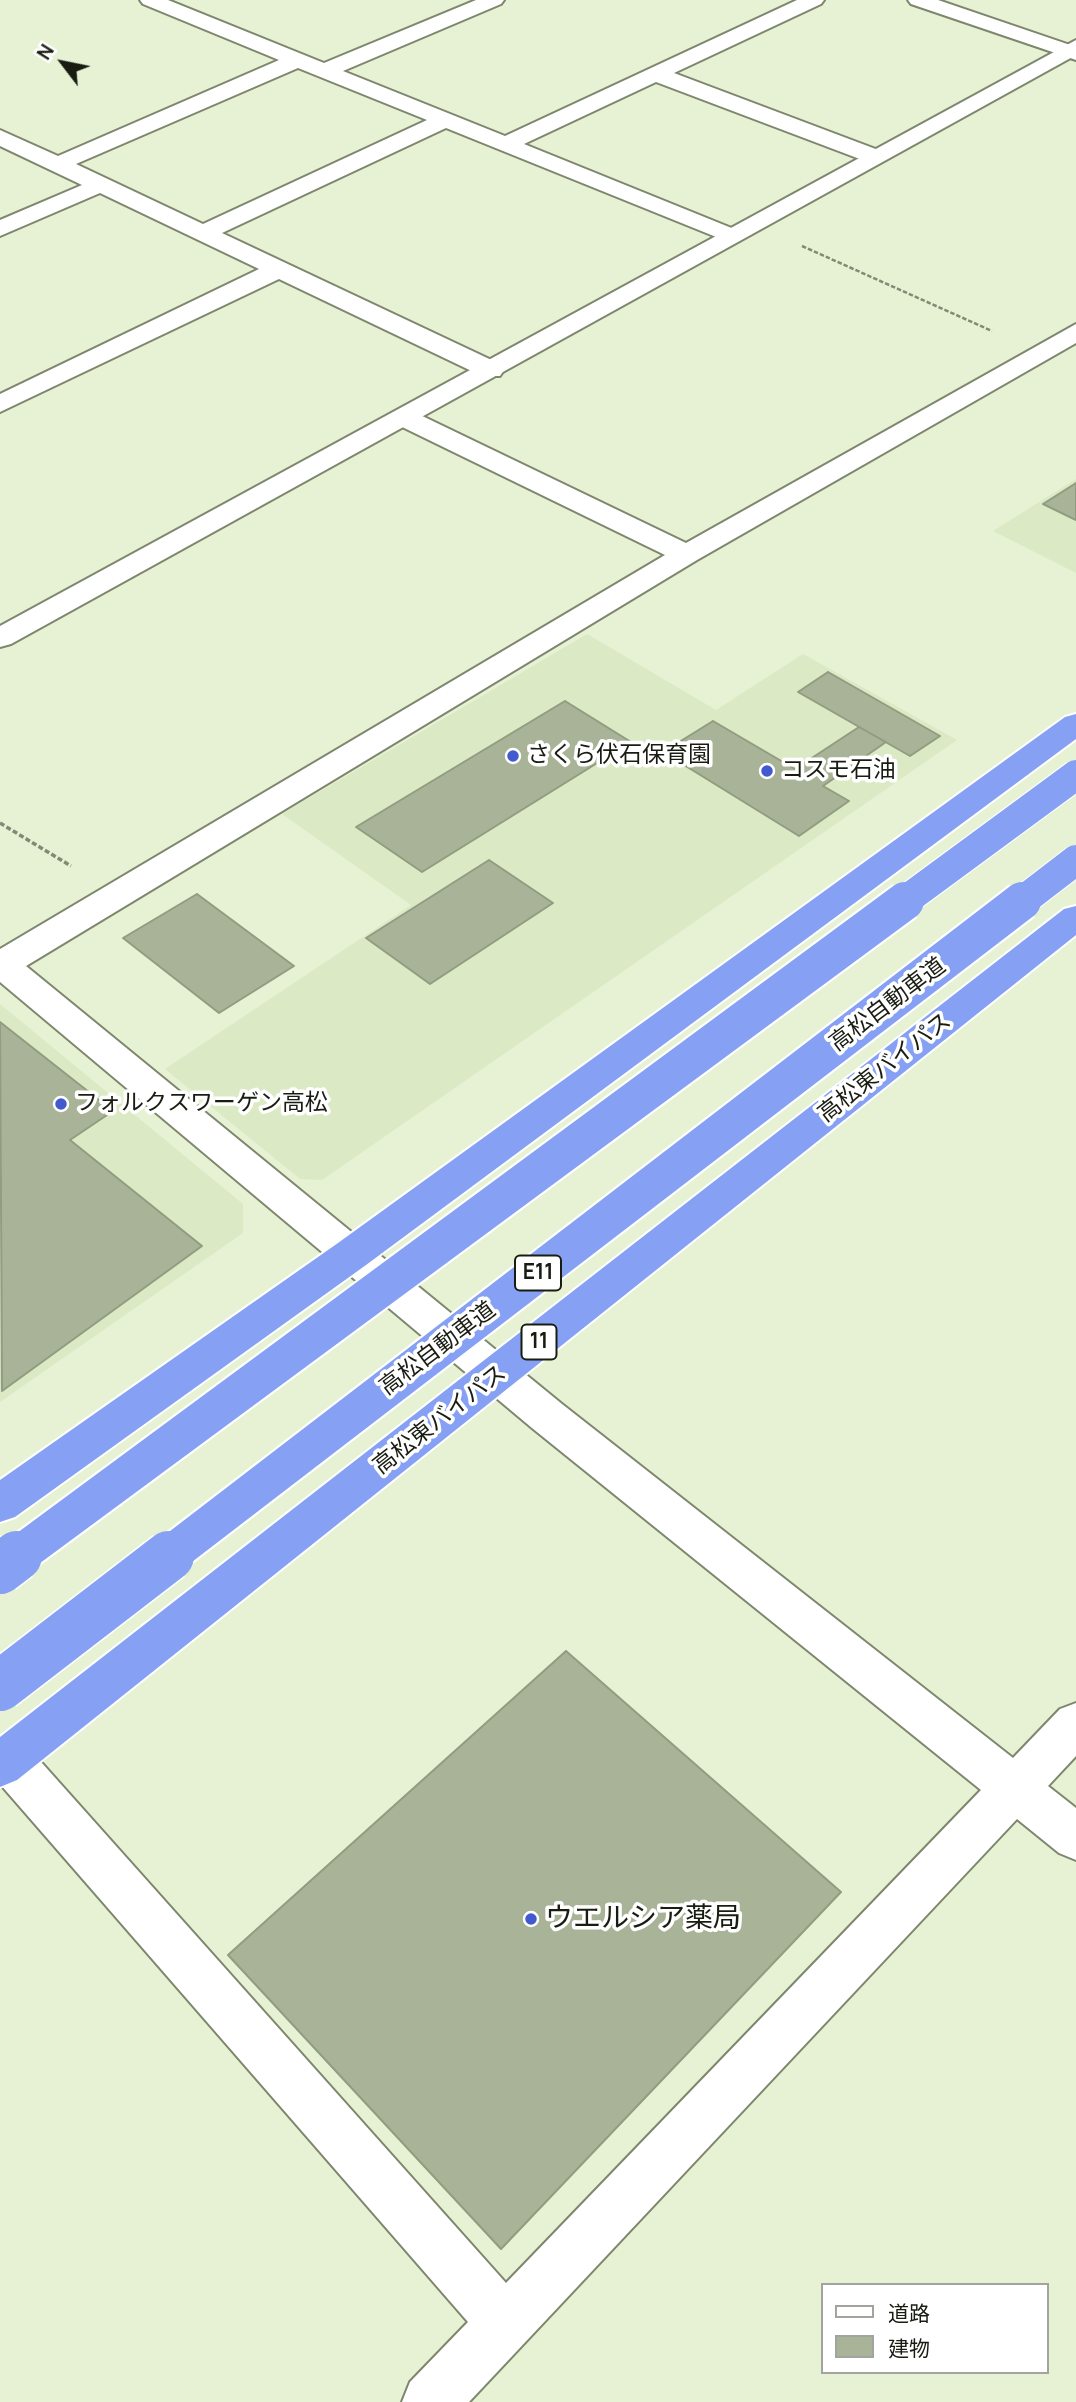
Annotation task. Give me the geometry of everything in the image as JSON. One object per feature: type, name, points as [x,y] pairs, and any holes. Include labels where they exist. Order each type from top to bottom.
[{"type":"highway","points":[[0,1504],[352,1254],[1076,724]]},
{"type":"highway","points":[[0,1569],[1076,775]]},
{"type":"highway","name":"高松自動車道","points":[[0,1686],[1076,860]]},
{"type":"highway","name":"高松東バイパス","points":[[4,1762],[498,1375],[1076,916]]},
{"type":"street","points":[[150,0],[446,120],[741,230]]},
{"type":"street","points":[[326,70],[494,0]]},
{"type":"street","points":[[508,143],[814,0]]},
{"type":"street","points":[[918,0],[1073,50]]},
{"type":"street","points":[[0,638],[405,418],[873,156],[1073,50]]},
{"type":"street","points":[[58,164],[300,59]]},
{"type":"street","points":[[653,73],[873,156]]},
{"type":"street","points":[[202,234],[446,120]]},
{"type":"street","points":[[6,145],[58,164],[491,370]]},
{"type":"street","points":[[0,229],[100,185]]},
{"type":"street","points":[[0,404],[277,270]]},
{"type":"street","points":[[1076,332],[687,554],[1,965],[498,1375],[1076,1837]]},
{"type":"street","points":[[1044,351],[1076,362]]},
{"type":"street","points":[[405,418],[687,554]]},
{"type":"street","points":[[429,2402],[1076,1724]]},
{"type":"street","points":[[4,1762],[504,2322]]},
{"type":"path","points":[[741,230],[1044,351]]},
{"type":"path","points":[[0,823],[119,896]]},
{"type":"shaded area","points":[[1076,479],[1076,573],[993,531],[1036,504]]},
{"type":"shaded area","points":[[587,634],[716,710],[803,654],[957,740],[322,1180],[300,1179],[165,1069],[411,905],[282,814]]},
{"type":"shaded area","name":"フォルクスワーゲン高松","points":[[0,1004],[243,1204],[243,1233],[0,1402]]},
{"type":"building","points":[[1076,483],[1076,520],[1043,504]]},
{"type":"building","points":[[828,672],[940,736],[910,756],[798,692]]},
{"type":"building","points":[[565,701],[631,742],[422,872],[356,827]]},
{"type":"building","points":[[713,721],[795,769],[859,727],[886,742],[823,786],[849,801],[799,836],[663,752]]},
{"type":"building","points":[[489,860],[553,903],[430,984],[366,938]]},
{"type":"building","points":[[197,894],[294,966],[219,1013],[123,938]]},
{"type":"building","name":"フォルクスワーゲン高松","points":[[0,1022],[113,1111],[70,1140],[202,1246],[2,1391]]},
{"type":"building","points":[[566,1651],[841,1892],[501,2249],[228,1955]]},
{"type":"place","name":"さくら伏石保育園","points":[[513,756]]},
{"type":"place","name":"コスモ石油","points":[[767,771]]},
{"type":"place","name":"フォルクスワーゲン高松","points":[[61,1104]]},
{"type":"place","name":"ウエルシア薬局","points":[[531,1919]]}]
